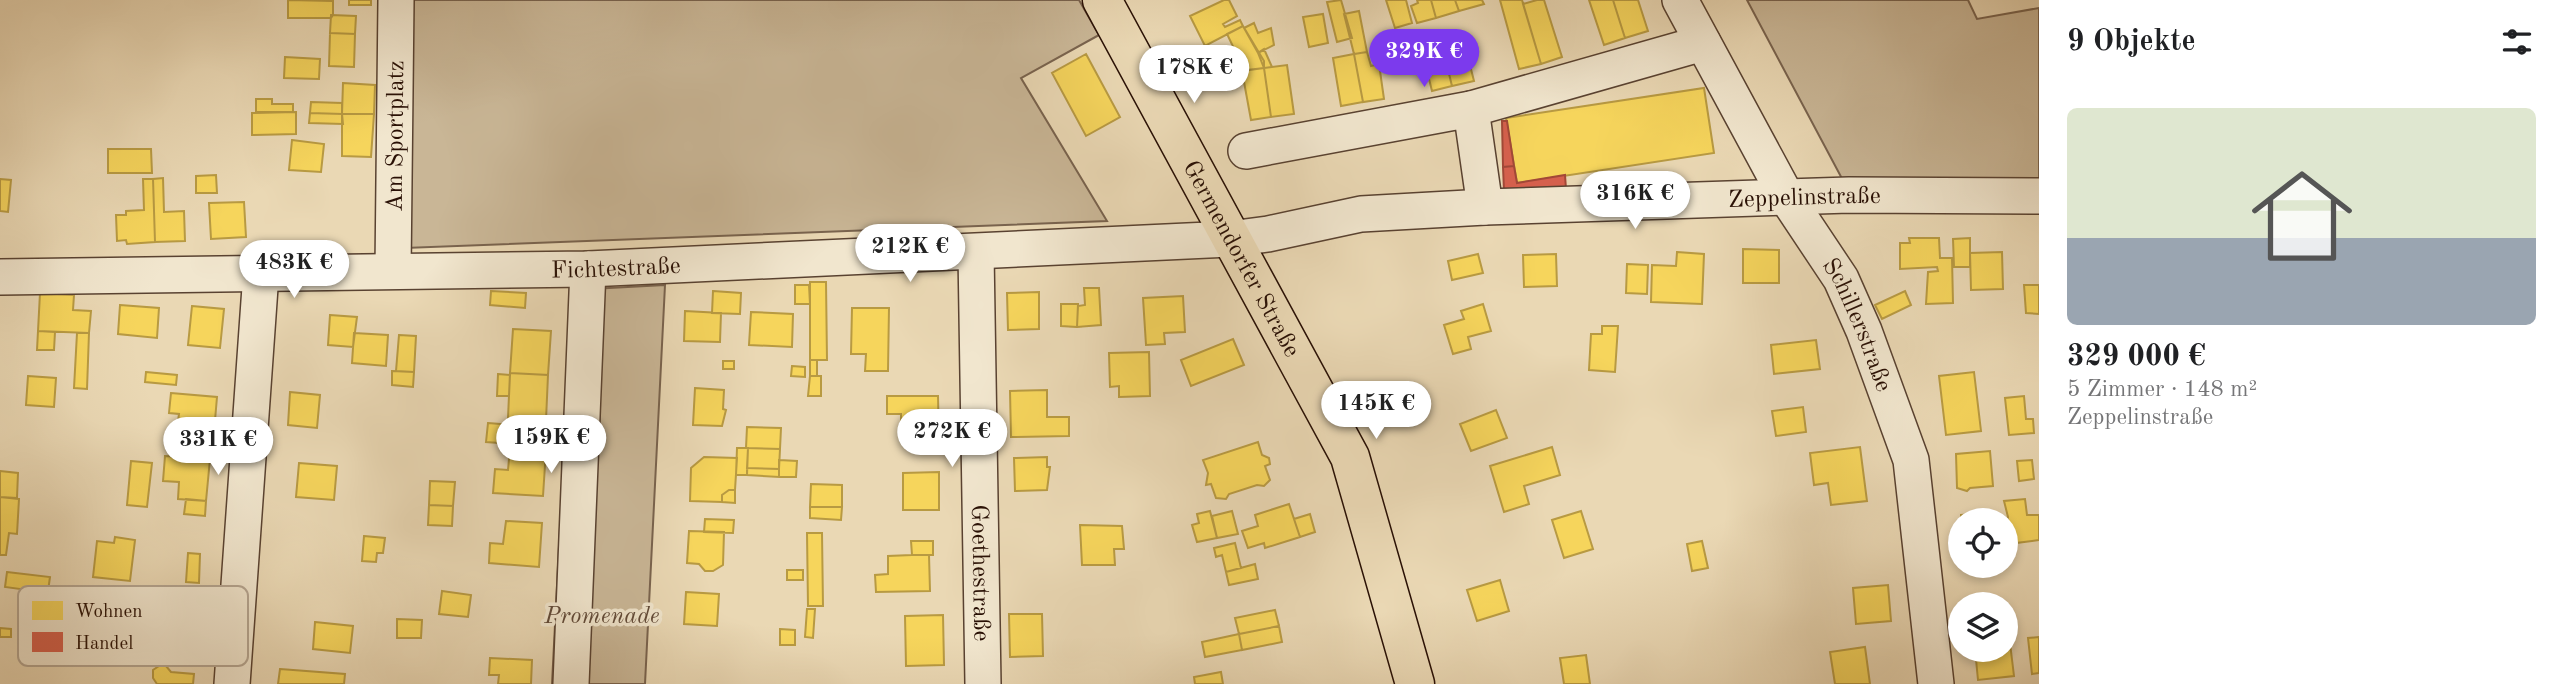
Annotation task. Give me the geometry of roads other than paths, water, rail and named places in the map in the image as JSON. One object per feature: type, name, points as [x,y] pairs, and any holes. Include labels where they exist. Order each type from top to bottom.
[{"type":"main road","name":"Germendorfer Straße","points":[[1102,0],[1350,457],[1415,684]]},
{"type":"street","name":"Am Sportplatz","points":[[393,271],[396,0]]},
{"type":"street","name":"Schillerstraße","points":[[1680,0],[1787,198],[1840,279],[1864,331],[1911,460],[1936,684]]},
{"type":"street","points":[[1246,151],[1471,108],[1703,43]]},
{"type":"street","points":[[1471,108],[1485,207]]},
{"type":"street","name":"Zeppelinstraße","points":[[1230,239],[1268,234],[1361,214],[1485,207],[1787,198],[2039,196]]},
{"type":"street","name":"Fichtestraße","points":[[0,277],[588,269],[976,253],[1230,239]]},
{"type":"street","name":"Goethestraße","points":[[976,253],[983,684]]},
{"type":"street","points":[[571,684],[588,269]]},
{"type":"street","points":[[239,586],[261,273]]},
{"type":"street","points":[[232,684],[233,666]]},
{"type":"park label","name":"Promenade","points":[[602,615]]}]
